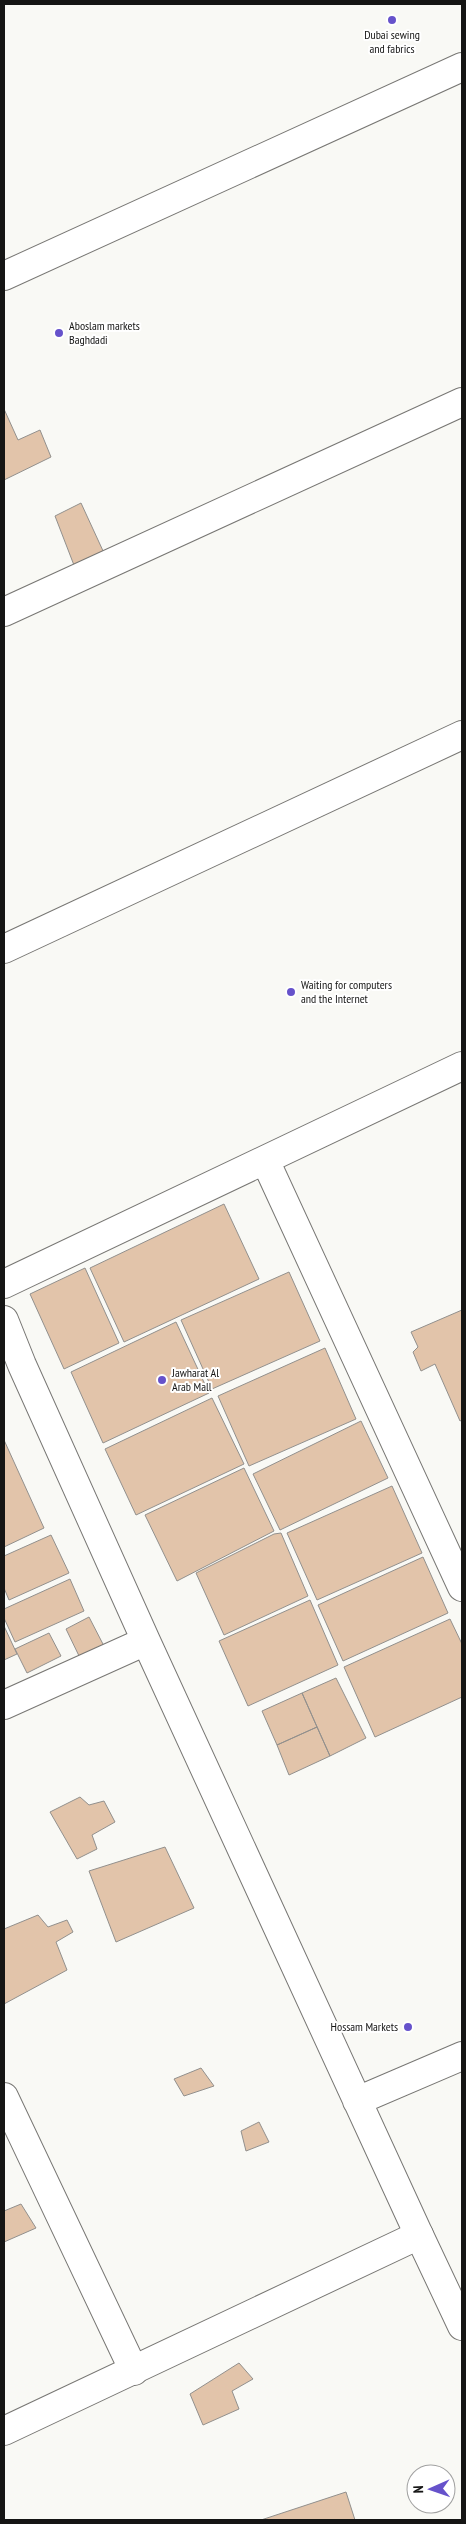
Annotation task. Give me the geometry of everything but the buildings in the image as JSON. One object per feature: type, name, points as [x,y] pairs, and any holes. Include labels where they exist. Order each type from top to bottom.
[{"type":"street","points":[[4,276],[462,67]]},
{"type":"street","points":[[4,612],[462,402]]},
{"type":"street","points":[[4,950],[462,736]]},
{"type":"street","points":[[4,1284],[462,1066]]},
{"type":"street","points":[[265,1160],[462,1587]]},
{"type":"street","points":[[4,1320],[13,1369],[146,1641],[462,2326]]},
{"type":"street","points":[[4,1705],[146,1641]]},
{"type":"street","points":[[358,2101],[462,2056]]},
{"type":"street","points":[[4,2097],[134,2371]]},
{"type":"street","points":[[4,2432],[419,2236]]},
{"type":"place","name":"Dubai sewing and fabrics","points":[[392,20]]},
{"type":"place","name":"Aboslam markets Baghdadi","points":[[59,333]]},
{"type":"place","name":"Waiting for computers and the Internet","points":[[291,992]]},
{"type":"place","name":"Jawharat Al Arab Mall","points":[[162,1380]]},
{"type":"place","name":"Hossam Markets","points":[[408,2027]]}]
